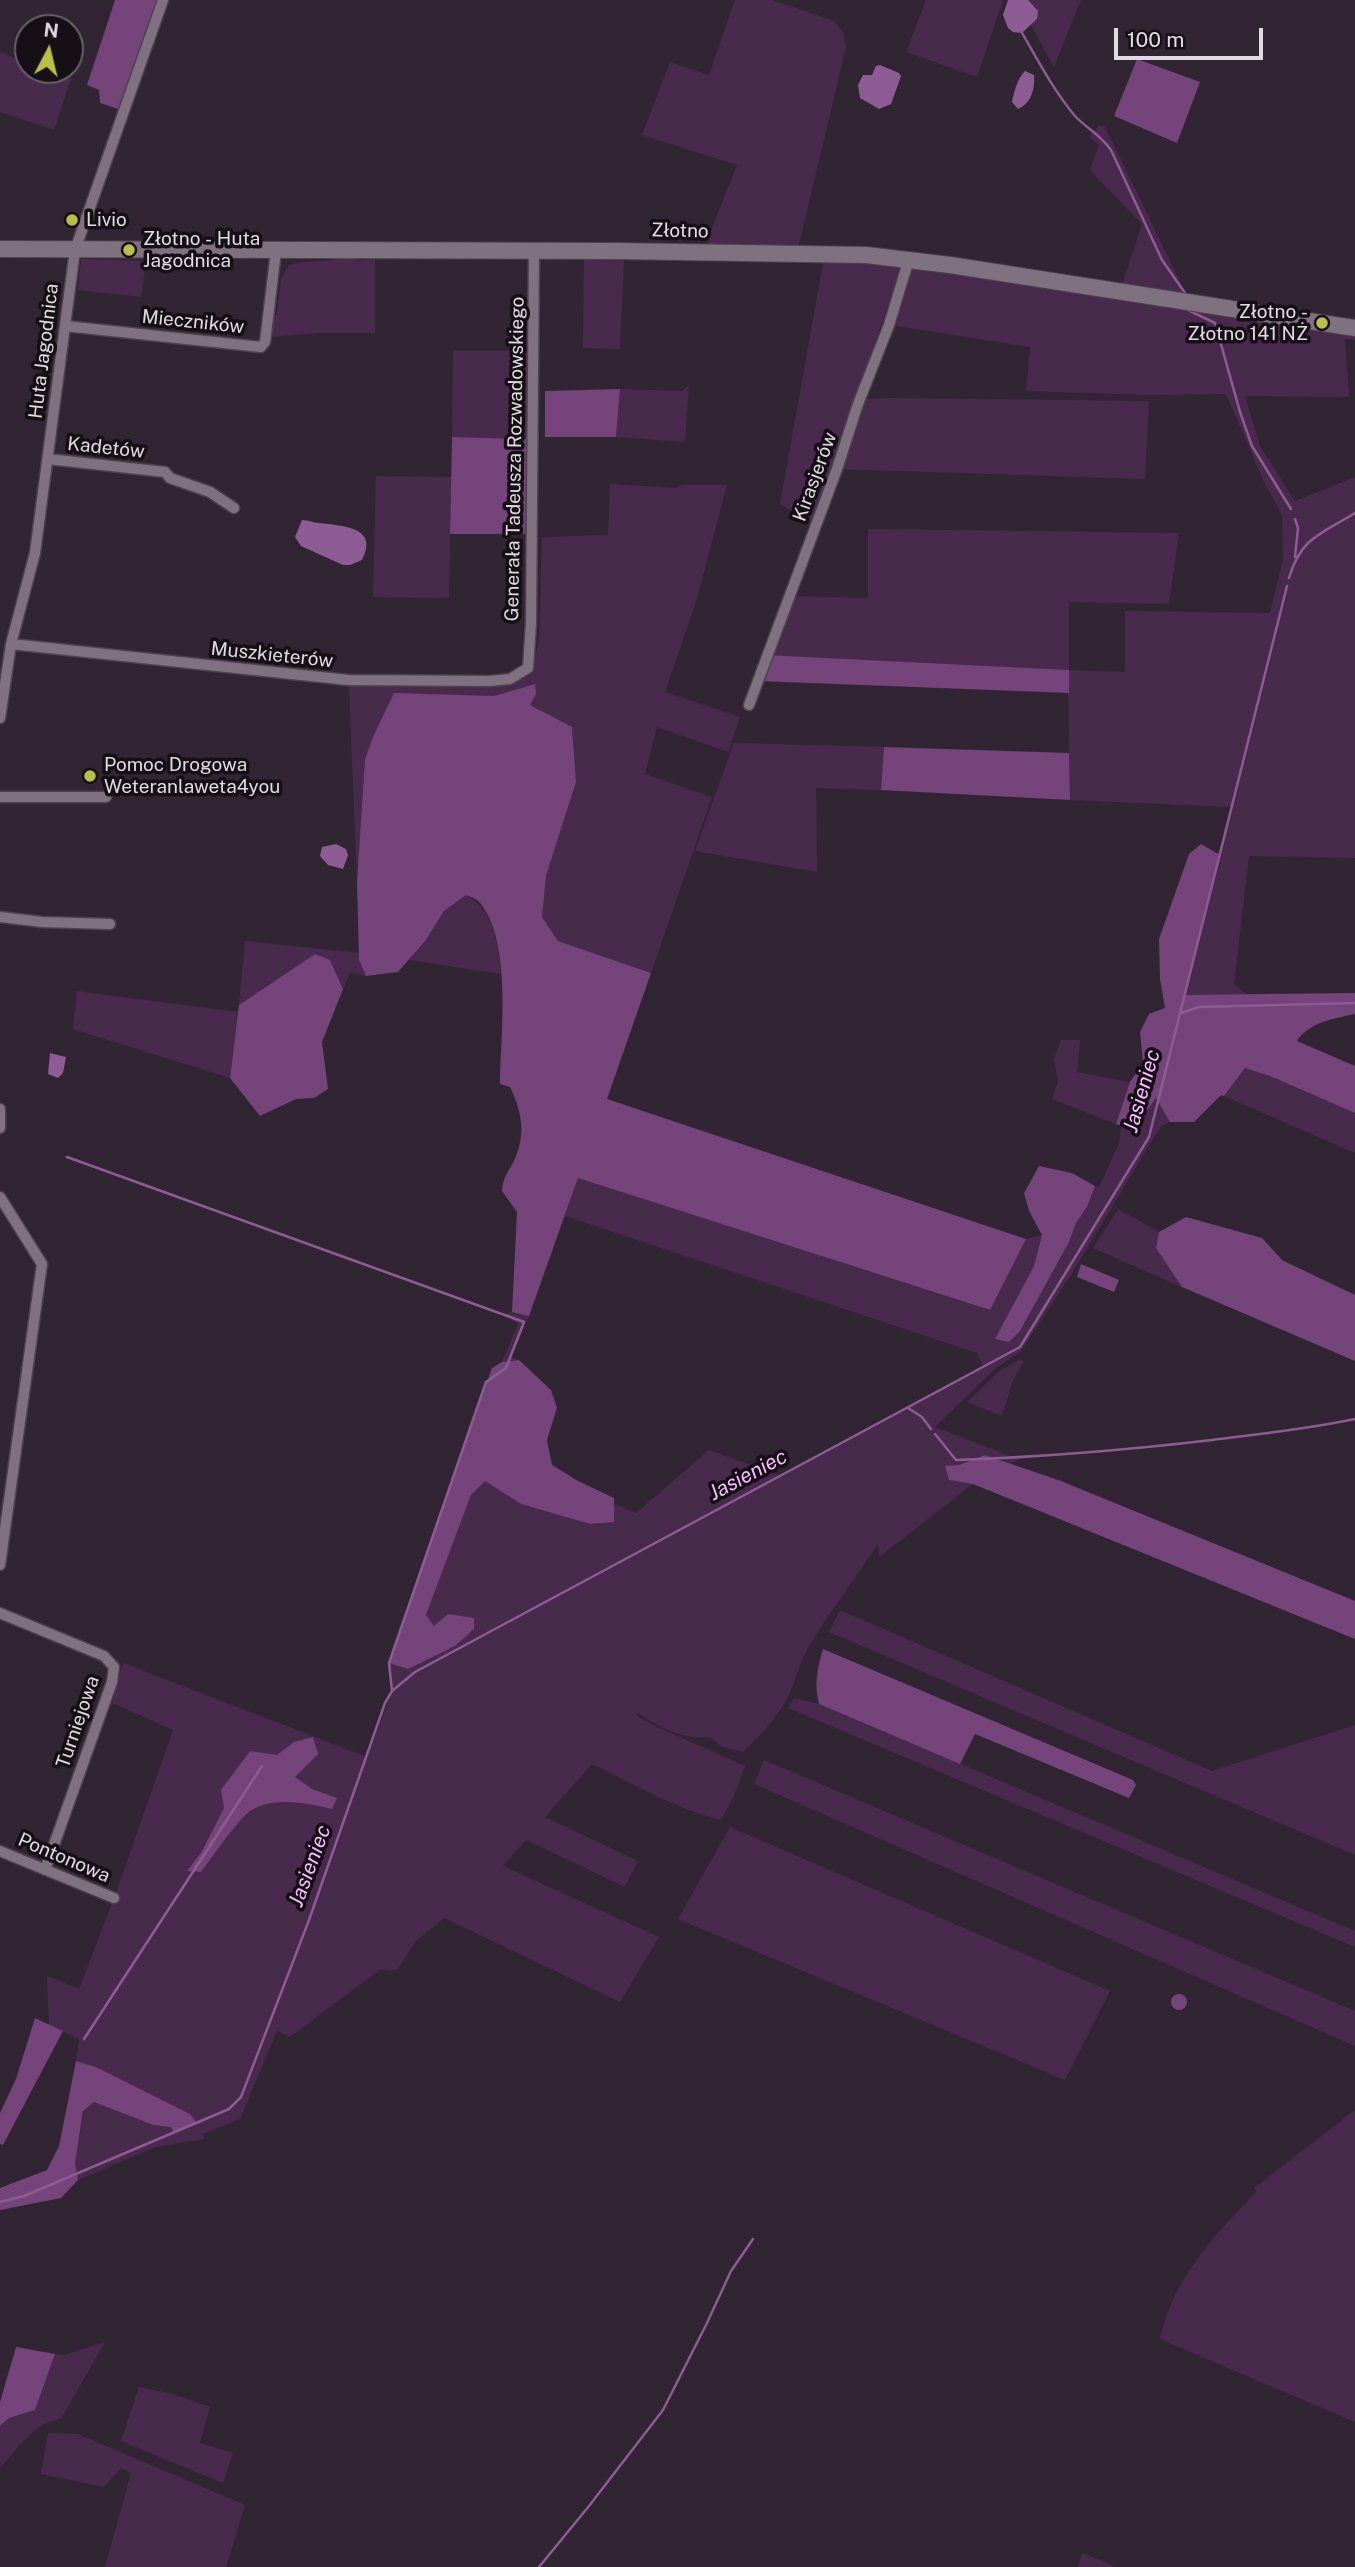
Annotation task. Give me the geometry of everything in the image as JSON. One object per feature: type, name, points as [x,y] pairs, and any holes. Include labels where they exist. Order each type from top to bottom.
[{"type":"street","name":"Huta Jagodnica","points":[[0,718],[11,644],[35,553],[75,250],[163,0]]},
{"type":"street","name":"Złotno","points":[[0,249],[811,253],[909,259],[1355,328]]},
{"type":"street","name":"Mieczników","points":[[65,326],[261,347],[265,342],[276,251]]},
{"type":"street","name":"Generała Tadeusza Rozwadowskiego","points":[[528,668],[531,623],[534,251]]},
{"type":"street","name":"Kirasjerów","points":[[749,705],[889,325],[909,259]]},
{"type":"street","name":"Kadetów","points":[[48,459],[165,472],[170,478],[210,492],[234,508]]},
{"type":"street","name":"Muszkieterów","points":[[11,644],[348,680],[489,681],[510,679],[528,668]]},
{"type":"street","points":[[0,797],[107,797]]},
{"type":"street","points":[[0,917],[42,922],[110,923]]},
{"type":"street","points":[[0,1109],[0,1128]]},
{"type":"street","points":[[0,1197],[42,1264],[0,1565]]},
{"type":"street","name":"Turniejowa","points":[[0,1613],[104,1656],[114,1667],[112,1682],[45,1870]]},
{"type":"street","name":"Pontonowa","points":[[0,1851],[114,1898]]},
{"type":"shaded area","points":[[115,0],[163,0],[124,111],[100,103],[99,90],[87,85]]},
{"type":"shaded area","points":[[735,0],[772,0],[834,21],[843,32],[846,47],[798,249],[710,247],[708,238],[737,165],[642,135],[670,62],[709,75]]},
{"type":"shaded area","points":[[926,0],[1003,0],[977,77],[906,52]]},
{"type":"shaded area","points":[[1008,0],[1028,0],[1038,11],[1037,19],[1022,33],[1008,28],[1003,15]]},
{"type":"shaded area","points":[[1017,0],[1081,0],[1054,67]]},
{"type":"shaded area","points":[[0,52],[14,58],[14,84],[69,84],[54,130],[0,112]]},
{"type":"shaded area","points":[[1137,59],[1200,82],[1177,143],[1114,116]]},
{"type":"shaded area","points":[[880,65],[901,76],[891,104],[879,109],[860,98],[858,85],[863,75],[872,75],[876,66]]},
{"type":"shaded area","points":[[1025,71],[1034,75],[1033,90],[1027,103],[1018,109],[1012,102],[1018,81]]},
{"type":"shaded area","points":[[1099,125],[1105,127],[1188,298],[1121,288],[1142,224],[1090,170],[1099,145],[1089,137]]},
{"type":"shaded area","points":[[824,258],[898,263],[900,270],[813,522],[780,504]]},
{"type":"shaded area","points":[[81,259],[146,261],[141,297],[78,290]]},
{"type":"shaded area","points":[[337,259],[375,259],[375,333],[319,333],[271,337],[273,315],[277,315],[281,279],[289,265]]},
{"type":"shaded area","points":[[584,260],[624,260],[620,349],[583,348]]},
{"type":"shaded area","points":[[914,264],[1355,332],[1355,340],[1345,339],[1349,397],[1245,396],[1260,446],[1295,501],[1355,477],[1355,858],[1249,856],[1234,984],[1249,996],[1184,995],[1232,807],[1070,800],[1068,670],[767,655],[789,596],[868,598],[868,529],[1179,533],[1169,604],[1069,602],[1069,670],[1125,672],[1125,611],[1270,613],[1283,560],[1282,515],[1264,482],[1226,394],[1148,395],[1026,391],[1030,347],[896,326]]},
{"type":"shaded area","points":[[453,351],[528,351],[528,439],[452,437]]},
{"type":"shaded area","points":[[689,385],[685,442],[616,437],[620,389],[682,391]]},
{"type":"shaded area","points":[[620,389],[616,437],[545,437],[545,391]]},
{"type":"shaded area","points":[[866,399],[1149,401],[1145,479],[837,469]]},
{"type":"shaded area","points":[[452,437],[528,439],[526,534],[450,534]]},
{"type":"shaded area","points":[[376,476],[451,477],[449,598],[373,597]]},
{"type":"shaded area","points":[[610,484],[675,488],[682,485],[727,485],[696,602],[665,692],[740,717],[728,752],[657,727],[645,774],[712,797],[651,973],[558,941],[542,917],[546,876],[576,782],[572,728],[530,705],[534,684],[494,696],[394,694],[365,759],[357,882],[349,686],[498,685],[524,678],[533,669],[539,640],[542,537],[608,535]]},
{"type":"shaded area","points":[[302,520],[347,527],[362,534],[366,540],[366,549],[362,560],[343,565],[301,546],[295,537]]},
{"type":"shaded area","points":[[767,655],[1069,670],[1069,693],[758,681]]},
{"type":"shaded area","points":[[535,684],[536,694],[530,705],[572,727],[576,782],[546,876],[542,917],[558,941],[651,973],[607,1099],[1026,1239],[990,1310],[578,1178],[529,1316],[512,1312],[517,1212],[502,1191],[519,1147],[521,1130],[517,1104],[510,1087],[500,1084],[503,1015],[501,964],[490,920],[479,902],[466,895],[444,911],[426,940],[398,972],[366,976],[359,960],[357,882],[365,759],[394,693],[494,696]]},
{"type":"shaded area","points":[[734,743],[884,747],[881,790],[816,788],[817,872],[695,851]]},
{"type":"shaded area","points":[[884,747],[1069,753],[1070,800],[881,790]]},
{"type":"shaded area","points":[[336,844],[346,849],[348,855],[343,869],[328,865],[320,856],[322,847]]},
{"type":"shaded area","points":[[1201,844],[1220,855],[1185,995],[1355,993],[1355,1014],[1315,1026],[1297,1041],[1355,1066],[1355,1113],[1245,1068],[1224,1096],[1221,1095],[1194,1122],[1170,1122],[1156,1098],[1134,1129],[1116,1124],[1130,1082],[1143,1063],[1140,1032],[1149,1014],[1165,1008],[1160,979],[1159,939],[1189,854]]},
{"type":"shaded area","points":[[466,895],[489,919],[496,940],[501,974],[409,960],[426,940],[444,911]]},
{"type":"shaded area","points":[[245,941],[359,953],[366,976],[350,973],[343,989],[330,960],[315,954],[239,1005]]},
{"type":"shaded area","points":[[315,954],[330,960],[343,989],[322,1042],[328,1089],[314,1098],[296,1099],[260,1116],[230,1078],[239,1005]]},
{"type":"shaded area","points":[[77,991],[238,1012],[230,1078],[73,1029]]},
{"type":"shaded area","points":[[1061,1040],[1080,1040],[1077,1072],[1130,1082],[1116,1124],[1052,1099],[1058,1082],[1054,1059]]},
{"type":"shaded area","points":[[50,1053],[66,1057],[63,1073],[58,1078],[48,1074]]},
{"type":"shaded area","points":[[1245,1068],[1355,1113],[1355,1153],[1224,1096]]},
{"type":"shaded area","points":[[1156,1098],[1170,1122],[1161,1126],[1021,1351],[995,1369],[935,1427],[1010,1456],[1022,1458],[1011,1463],[985,1455],[959,1465],[949,1480],[973,1484],[879,1557],[878,1544],[808,1648],[783,1706],[743,1752],[722,1747],[710,1737],[690,1737],[672,1732],[638,1713],[636,1715],[655,1726],[745,1766],[721,1820],[671,1803],[592,1764],[545,1817],[638,1861],[625,1887],[526,1840],[503,1866],[659,1937],[620,2002],[444,1918],[416,1941],[398,1969],[381,1969],[290,2037],[277,2031],[240,2119],[202,2134],[204,2139],[156,2147],[78,2180],[75,2164],[84,2110],[94,2102],[153,2125],[171,2127],[197,2123],[190,2114],[96,2067],[76,2061],[79,2039],[49,2025],[47,1976],[79,1989],[173,1730],[112,1703],[123,1663],[367,1757],[392,1691],[389,1663],[408,1669],[434,1626],[426,1615],[471,1495],[485,1481],[521,1504],[590,1524],[614,1522],[614,1504],[636,1513],[709,1450],[781,1476],[983,1367],[977,1353],[565,1216],[578,1178],[989,1310],[1026,1239],[1042,1235],[1034,1266],[996,1338],[1009,1342],[1020,1331],[1069,1242],[1095,1186],[1099,1187],[1119,1143],[1121,1125],[1135,1129]]},
{"type":"shaded area","points":[[1039,1166],[1072,1173],[1095,1186],[1069,1242],[1020,1331],[1009,1342],[995,1339],[1034,1266],[1042,1235],[1029,1211],[1024,1193]]},
{"type":"shaded area","points":[[1118,1209],[1159,1232],[1156,1248],[1182,1287],[1093,1248]]},
{"type":"shaded area","points":[[1186,1217],[1262,1238],[1282,1260],[1355,1295],[1355,1361],[1182,1287],[1156,1248],[1159,1232]]},
{"type":"shaded area","points":[[1081,1264],[1119,1280],[1114,1292],[1077,1277]]},
{"type":"shaded area","points":[[512,1312],[529,1316],[511,1357],[519,1360],[502,1362],[518,1324],[504,1314]]},
{"type":"shaded area","points":[[1020,1359],[1024,1361],[1013,1380],[1002,1416],[967,1402],[998,1372]]},
{"type":"shaded area","points":[[519,1360],[551,1390],[557,1408],[547,1440],[552,1465],[614,1498],[614,1522],[590,1524],[521,1504],[485,1481],[471,1495],[426,1615],[434,1626],[448,1614],[474,1618],[474,1629],[455,1646],[408,1669],[389,1663],[492,1368],[502,1362]]},
{"type":"shaded area","points":[[985,1455],[1061,1481],[1355,1601],[1355,1639],[973,1484],[949,1480],[945,1466],[959,1465]]},
{"type":"shaded area","points":[[840,1610],[1212,1771],[1355,1725],[1355,1855],[829,1632]]},
{"type":"shaded area","points":[[823,1649],[1133,1780],[1136,1785],[1129,1798],[975,1734],[960,1764],[819,1704],[817,1677]]},
{"type":"shaded area","points":[[794,1698],[819,1704],[1355,1931],[1355,1947],[788,1708]]},
{"type":"shaded area","points":[[313,1737],[318,1754],[295,1777],[312,1789],[337,1798],[332,1809],[290,1802],[259,1806],[239,1822],[201,1872],[187,1871],[201,1853],[224,1808],[221,1790],[250,1751],[277,1755],[294,1742]]},
{"type":"shaded area","points":[[764,1760],[1355,2011],[1355,2046],[754,1784]]},
{"type":"shaded area","points":[[730,1827],[1110,1991],[1065,2080],[678,1919]]},
{"type":"shaded area","points":[[1176,1994],[1182,1994],[1187,2002],[1185,2008],[1176,2010],[1171,2005],[1171,1999]]},
{"type":"shaded area","points":[[35,2018],[63,2031],[3,2145],[0,2144],[0,2113],[16,2079]]},
{"type":"shaded area","points":[[76,2061],[96,2067],[190,2114],[197,2123],[174,2133],[171,2127],[153,2125],[94,2102],[83,2111],[75,2164],[78,2180],[61,2198],[0,2210],[0,2188],[47,2170],[59,2146]]},
{"type":"shaded area","points":[[1355,2110],[1355,2422],[1160,2339],[1174,2297],[1185,2277],[1211,2241],[1257,2191],[1254,2188]]},
{"type":"shaded area","points":[[105,2342],[61,2419],[51,2421],[34,2431],[0,2468],[0,2426],[9,2418],[35,2410],[55,2354],[64,2355]]},
{"type":"shaded area","points":[[16,2347],[55,2354],[35,2410],[9,2418],[0,2426],[0,2402]]},
{"type":"shaded area","points":[[139,2387],[173,2394],[210,2407],[200,2443],[233,2453],[223,2483],[121,2441]]},
{"type":"shaded area","points":[[48,2433],[78,2434],[245,2505],[226,2567],[105,2567],[131,2473],[121,2468],[104,2487],[41,2474]]},
{"type":"shaded area","points":[[1082,2553],[1116,2567],[1078,2567]]},
{"type":"waterway","points":[[1021,31],[1067,106],[1111,150],[1162,260],[1185,293]]},
{"type":"waterway","points":[[1188,310],[1215,323],[1252,446],[1291,509]]},
{"type":"waterway","name":"Jasieniec","points":[[1289,578],[1306,545],[1322,532],[1355,513]]},
{"type":"waterway","points":[[1295,519],[1298,528],[1295,557]]},
{"type":"waterway","name":"Jasieniec","points":[[0,2202],[24,2196],[229,2109],[241,2097],[309,1920],[385,1703],[392,1691],[415,1672],[1020,1347],[1149,1137],[1287,586]]},
{"type":"waterway","points":[[1181,1013],[1199,1007],[1355,1003]]},
{"type":"waterway","points":[[67,1157],[524,1322],[506,1368],[486,1382],[389,1663],[392,1691]]},
{"type":"waterway","points":[[908,1408],[922,1417],[931,1429]]},
{"type":"waterway","points":[[935,1434],[956,1460],[1148,1447],[1284,1431],[1355,1419]]},
{"type":"waterway","points":[[84,2039],[262,1766]]},
{"type":"waterway","points":[[539,2567],[663,2410],[731,2271],[753,2239]]},
{"type":"place","name":"Livio","points":[[72,220]]},
{"type":"place","name":"Złotno - Huta Jagodnica","points":[[129,250]]},
{"type":"place","name":"Złotno - Złotno 141 NŻ","points":[[1322,323]]},
{"type":"place","name":"Pomoc Drogowa Weteranlaweta4you","points":[[90,776]]}]
